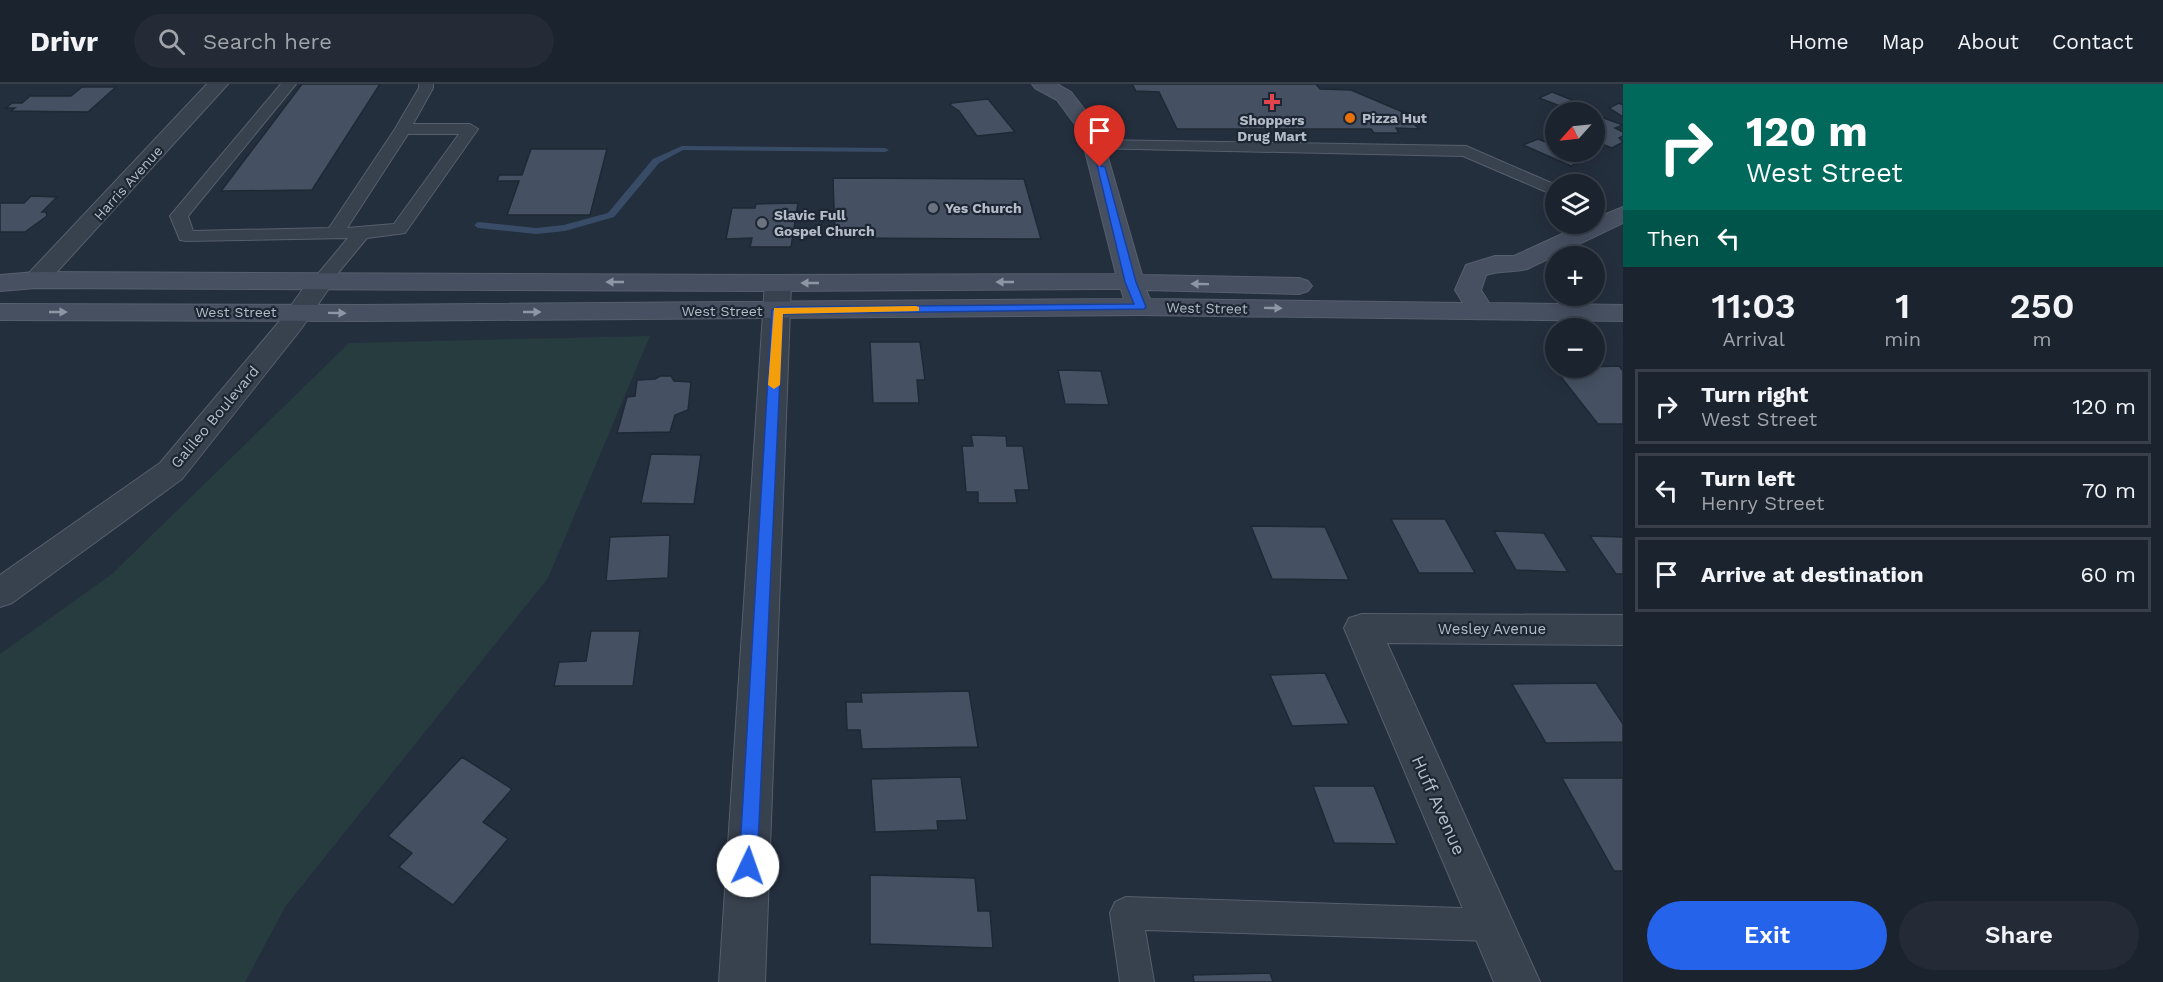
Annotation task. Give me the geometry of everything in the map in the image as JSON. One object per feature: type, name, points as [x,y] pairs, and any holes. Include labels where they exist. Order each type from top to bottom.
[{"type":"main road","points":[[1042,84],[1064,96],[1090,130],[1131,282],[1140,307]]},
{"type":"main road","points":[[1605,200],[1623,191]]},
{"type":"main road","points":[[1475,301],[1475,270],[1495,263],[1518,264],[1623,214]]},
{"type":"main road","points":[[1495,263],[1496,252],[1545,229]]},
{"type":"main road","name":"West Street","points":[[0,283],[36,280],[321,281],[1140,307],[1475,301],[1545,292]]},
{"type":"main road","name":"West Street","points":[[0,312],[300,312],[778,297],[1131,282],[1475,301],[1623,313]]},
{"type":"main road","points":[[1605,291],[1623,292]]},
{"type":"street","name":"Harris Avenue","points":[[36,280],[218,84]]},
{"type":"street","name":"Galileo Boulevard","points":[[0,593],[171,471],[300,312],[321,281]]},
{"type":"street","points":[[742,982],[778,297]]},
{"type":"street","name":"Wesley Avenue","points":[[1362,628],[1623,630]]},
{"type":"street","name":"Huff Avenue","points":[[1362,628],[1517,982]]},
{"type":"lane","points":[[289,84],[179,216],[186,236],[362,234],[399,230],[470,129],[403,129]]},
{"type":"lane","points":[[334,234],[403,129],[426,88],[426,84]]},
{"type":"lane","points":[[1094,145],[1466,151],[1545,186]]},
{"type":"lane","points":[[321,281],[362,234]]},
{"type":"lane","points":[[1137,982],[1126,913],[1491,925]]},
{"type":"green space","points":[[650,336],[548,578],[285,907],[245,982],[0,982],[0,654],[112,574],[349,343]]},
{"type":"building","points":[[302,84],[380,84],[312,190],[221,191]]},
{"type":"building","name":"Shoppers Drug Mart","points":[[1132,84],[1316,84],[1320,89],[1351,90],[1403,112],[1419,129],[1396,128],[1399,133],[1374,133],[1371,129],[1177,129],[1159,92],[1136,91]]},
{"type":"building","points":[[82,87],[116,87],[88,112],[11,111],[15,108],[6,108],[12,103],[22,103],[30,96],[71,96]]},
{"type":"building","points":[[1552,92],[1577,102],[1550,102],[1539,98]]},
{"type":"building","points":[[988,99],[1015,132],[977,136],[959,111],[950,105]]},
{"type":"building","points":[[1619,103],[1623,105],[1623,117],[1609,108]]},
{"type":"building","points":[[1605,118],[1623,125],[1615,128],[1623,132],[1623,136],[1619,138],[1623,142],[1612,148],[1605,145]]},
{"type":"building","points":[[1538,139],[1545,142],[1545,155],[1523,145]]},
{"type":"building","points":[[531,149],[607,149],[590,215],[507,215],[519,181],[497,181],[499,175],[522,175]]},
{"type":"building","points":[[1562,162],[1580,162],[1571,166]]},
{"type":"building","name":"Yes Church","points":[[833,178],[1024,179],[1041,239],[835,238]]},
{"type":"building","points":[[31,196],[57,197],[42,212],[46,212],[47,216],[25,232],[0,232],[0,203],[24,203]]},
{"type":"building","name":"Slavic Full Gospel Church","points":[[798,203],[791,247],[750,247],[752,238],[726,239],[732,208],[755,208],[756,204]]},
{"type":"building","points":[[870,342],[920,342],[925,380],[917,380],[919,403],[873,403]]},
{"type":"building","points":[[1605,366],[1619,366],[1623,371],[1623,424],[1598,424],[1562,378],[1605,378]]},
{"type":"building","points":[[1058,370],[1101,371],[1109,405],[1065,404]]},
{"type":"building","points":[[660,376],[671,376],[674,381],[691,382],[688,410],[675,415],[670,432],[617,433],[627,397],[635,396],[637,380],[655,379]]},
{"type":"building","points":[[971,435],[1006,436],[1007,446],[1023,446],[1029,490],[1015,490],[1017,503],[978,503],[978,492],[966,492],[962,446],[973,446]]},
{"type":"building","points":[[651,454],[701,455],[694,504],[641,503]]},
{"type":"building","points":[[1391,519],[1445,519],[1475,573],[1419,573]]},
{"type":"building","points":[[1251,526],[1325,527],[1349,580],[1272,579]]},
{"type":"building","points":[[1494,531],[1544,533],[1568,572],[1516,570]]},
{"type":"building","points":[[670,535],[668,578],[606,581],[610,537]]},
{"type":"building","points":[[1590,536],[1623,537],[1623,574],[1616,574]]},
{"type":"building","points":[[591,631],[640,631],[633,686],[554,686],[559,662],[586,661]]},
{"type":"building","points":[[1325,673],[1349,724],[1292,726],[1270,675]]},
{"type":"building","points":[[1596,683],[1623,724],[1623,742],[1546,743],[1512,684]]},
{"type":"building","points":[[969,691],[978,747],[862,749],[860,730],[847,730],[846,702],[862,702],[861,693]]},
{"type":"building","points":[[462,757],[512,789],[483,822],[508,839],[453,905],[399,867],[412,853],[388,836]]},
{"type":"building","points":[[961,777],[967,820],[937,821],[938,830],[875,832],[871,779]]},
{"type":"building","points":[[1562,778],[1623,778],[1623,871],[1614,871]]},
{"type":"building","points":[[1313,786],[1374,786],[1397,844],[1334,843]]},
{"type":"building","points":[[870,875],[975,878],[978,911],[990,911],[993,948],[870,944]]},
{"type":"building","points":[[1270,973],[1273,982],[1194,982],[1193,975]]},
{"type":"waterway","points":[[478,225],[536,231],[565,228],[611,215],[656,161],[682,148],[885,150]]},
{"type":"slow traffic","points":[[774,385],[778,310],[916,309]]},
{"type":"place","name":"Shoppers Drug Mart","points":[[1272,102]]},
{"type":"place","name":"Pizza Hut","points":[[1350,118]]},
{"type":"place","name":"Yes Church","points":[[933,208]]},
{"type":"place","name":"Slavic Full Gospel Church","points":[[762,223]]},
{"type":"route","points":[[748,866],[778,310],[1140,307],[1100,167]]}]
